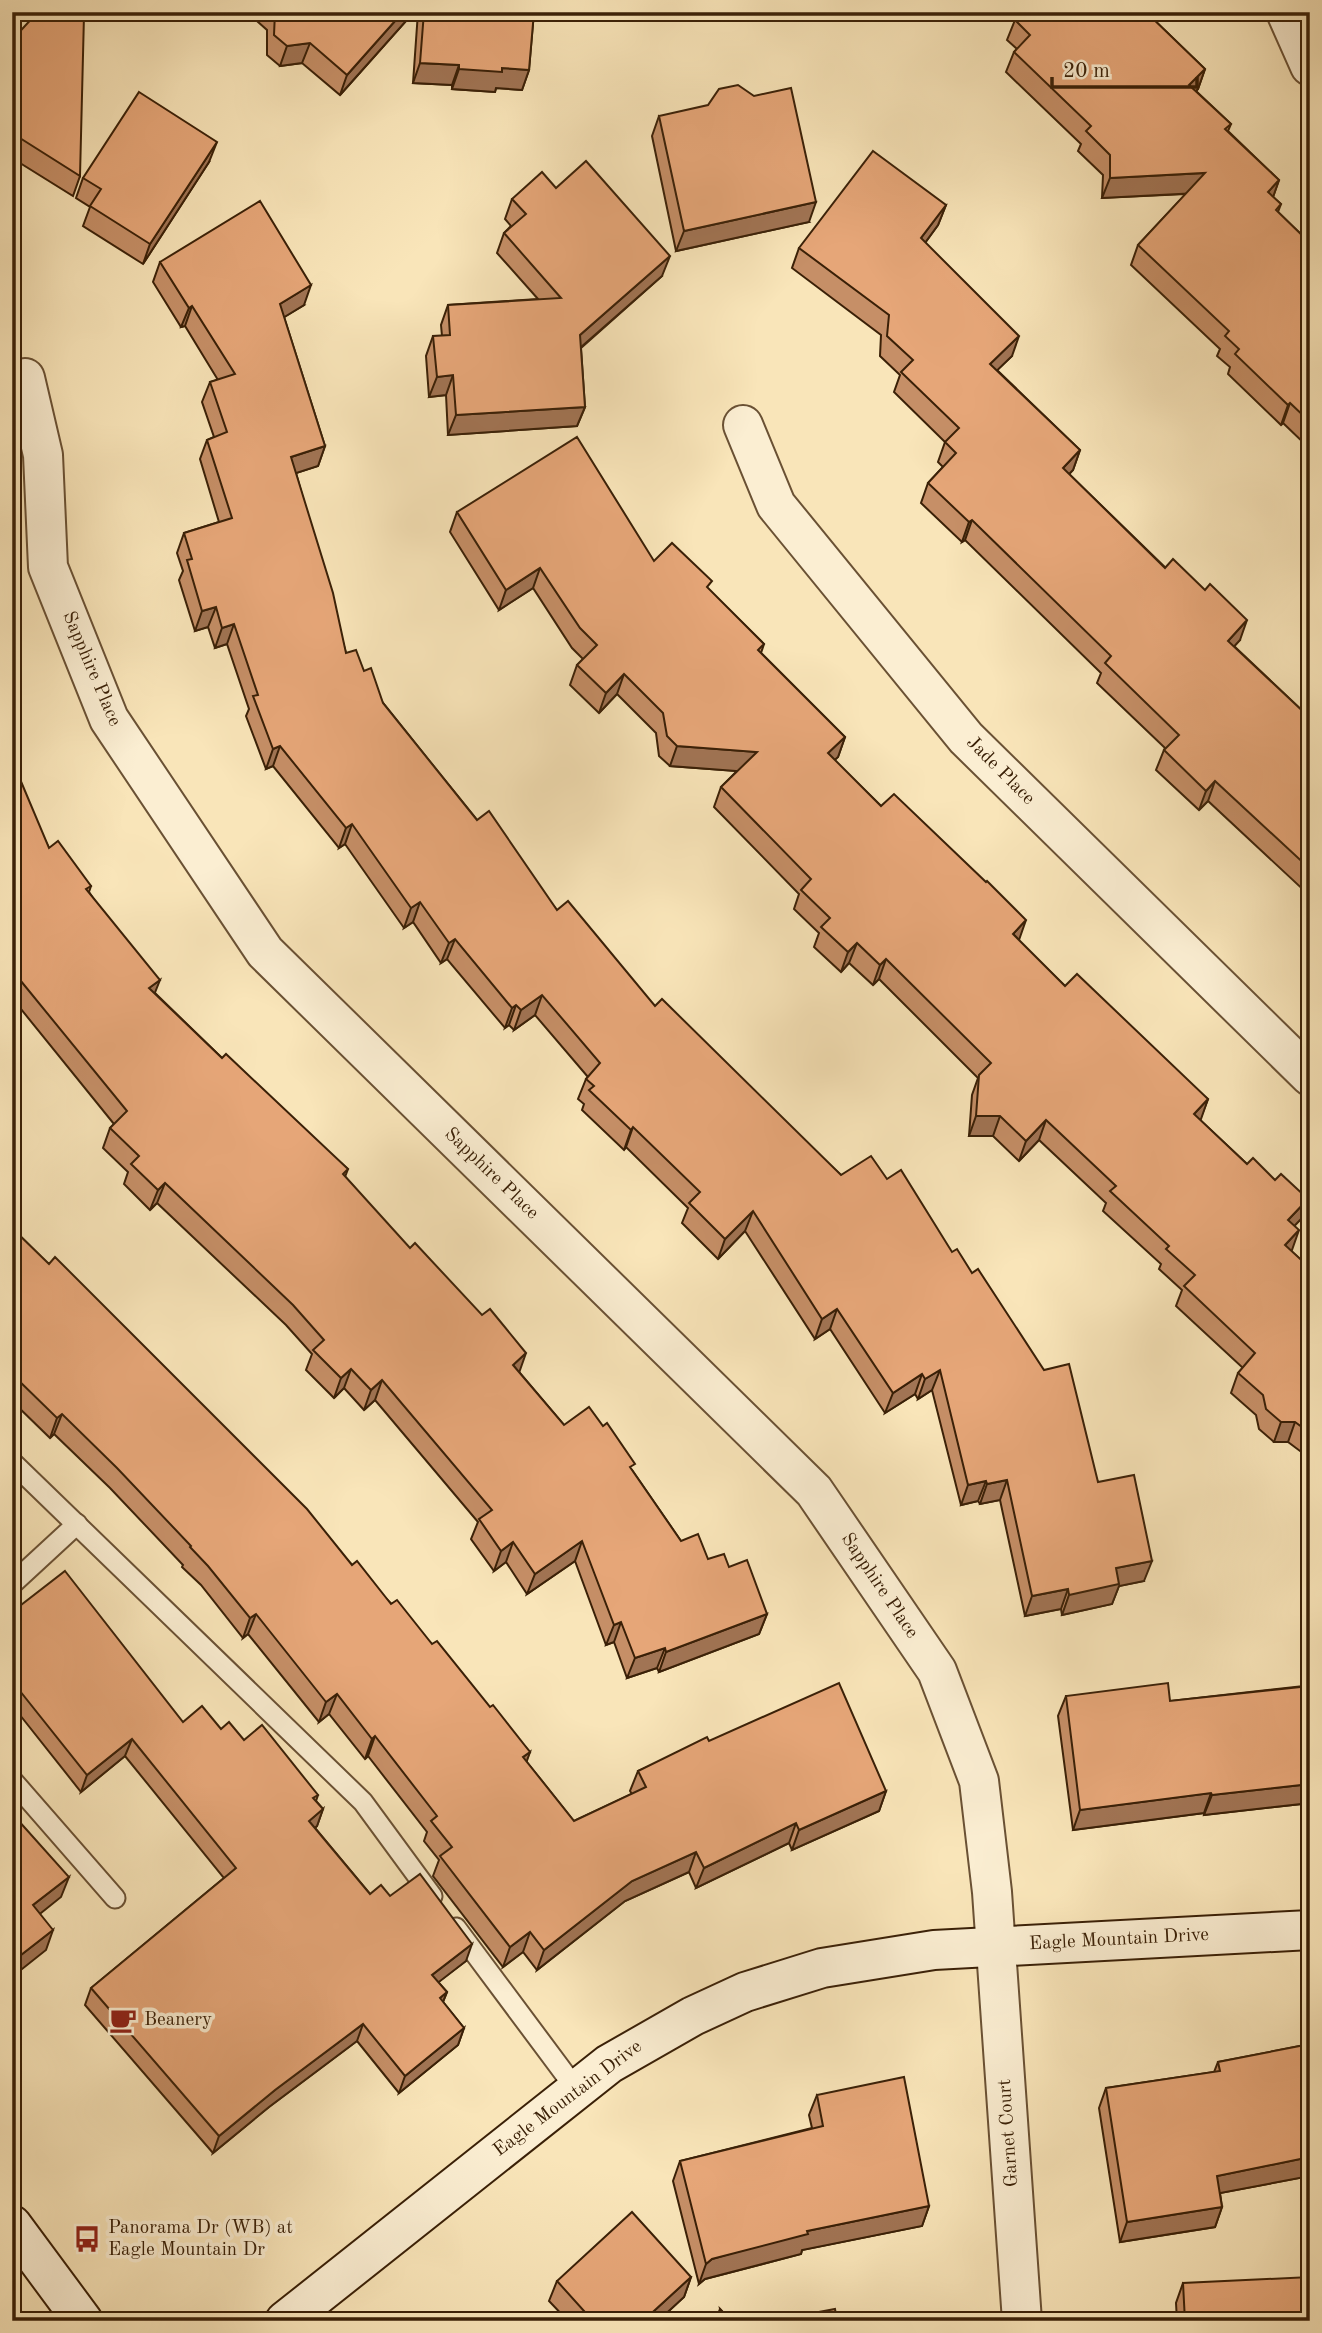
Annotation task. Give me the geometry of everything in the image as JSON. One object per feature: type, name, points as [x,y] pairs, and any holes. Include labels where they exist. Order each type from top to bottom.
[{"type":"street","points":[[1286,12],[1307,54]]},
{"type":"street","name":"Sapphire Place","points":[[24,378],[44,455],[48,566],[109,719],[265,952],[814,1492],[937,1671],[979,1781],[996,1945]]},
{"type":"street","name":"Jade Place","points":[[743,425],[776,505],[966,738],[1310,1076]]},
{"type":"street","name":"Eagle Mountain Drive","points":[[285,2321],[576,2089],[646,2040],[745,1992],[856,1961],[934,1950],[1310,1930]]},
{"type":"street","name":"Garnet Court","points":[[996,1945],[1022,2321]]},
{"type":"street","points":[[12,2225],[83,2321]]},
{"type":"lane","points":[[12,1462],[363,1802],[576,2089]]},
{"type":"lane","points":[[12,1584],[77,1524]]},
{"type":"lane","points":[[12,1780],[115,1898]]},
{"type":"building","points":[[275,12],[403,12],[347,75],[310,43],[287,46],[274,35]]},
{"type":"building","points":[[424,12],[534,12],[529,70],[502,68],[502,72],[459,69],[459,65],[420,63]]},
{"type":"building","points":[[1022,12],[1146,12],[1205,69],[1189,85],[1231,124],[1225,129],[1279,180],[1268,192],[1281,204],[1276,210],[1310,243],[1310,422],[1290,403],[1288,405],[1235,354],[1239,349],[1225,336],[1229,331],[1138,245],[1205,173],[1110,178],[1110,155],[1086,131],[1091,126],[1014,52],[1030,35],[1015,20]]},
{"type":"building","points":[[35,15],[84,15],[80,176],[12,133],[13,39]]},
{"type":"building","points":[[738,85],[754,96],[791,88],[816,202],[684,231],[659,116],[708,105],[719,89]]},
{"type":"building","points":[[139,92],[217,142],[150,244],[90,206],[101,189],[83,178]]},
{"type":"building","points":[[873,151],[946,205],[921,238],[1019,336],[990,364],[1080,450],[1063,468],[1165,568],[1173,559],[1205,590],[1210,584],[1247,620],[1228,641],[1310,718],[1310,869],[1215,781],[1206,791],[1164,750],[1179,735],[1105,663],[1111,656],[972,520],[969,522],[928,483],[956,453],[945,442],[959,428],[901,372],[913,360],[887,336],[889,315],[799,248]]},
{"type":"building","points":[[586,161],[670,256],[580,335],[585,407],[456,415],[453,375],[437,377],[433,336],[450,335],[448,305],[561,298],[504,233],[526,214],[512,199],[542,172],[556,188]]},
{"type":"building","points":[[260,201],[311,285],[280,304],[325,446],[291,457],[333,593],[346,653],[356,650],[364,671],[371,668],[383,703],[477,820],[489,811],[557,910],[568,901],[655,1006],[662,999],[841,1175],[871,1156],[887,1179],[901,1170],[952,1252],[957,1249],[972,1273],[978,1269],[1044,1370],[1069,1364],[1098,1482],[1134,1475],[1152,1561],[1116,1568],[1119,1584],[1069,1595],[1068,1589],[1032,1596],[1007,1480],[968,1485],[940,1370],[925,1379],[922,1374],[893,1393],[837,1309],[822,1319],[753,1211],[725,1239],[689,1203],[700,1192],[633,1127],[631,1130],[589,1090],[594,1086],[586,1079],[600,1063],[542,995],[521,1010],[516,1005],[512,1008],[455,939],[449,943],[420,902],[411,908],[352,824],[346,828],[280,746],[273,749],[253,696],[258,695],[234,624],[222,628],[216,607],[202,611],[187,560],[192,559],[184,533],[232,518],[207,440],[227,432],[210,382],[235,374],[192,306],[189,308],[160,262]]},
{"type":"building","points":[[577,437],[654,561],[672,543],[712,581],[707,587],[764,644],[758,650],[845,737],[828,753],[881,806],[894,794],[987,881],[1026,920],[1013,934],[1065,986],[1077,974],[1208,1099],[1194,1114],[1247,1164],[1253,1158],[1275,1180],[1281,1174],[1308,1199],[1288,1220],[1299,1230],[1285,1245],[1310,1268],[1310,1433],[1295,1422],[1281,1422],[1266,1409],[1263,1395],[1238,1373],[1255,1353],[1184,1286],[1195,1275],[1166,1249],[1169,1246],[1110,1191],[1116,1186],[1046,1120],[1026,1141],[1000,1116],[976,1116],[979,1075],[991,1063],[886,959],[880,965],[857,943],[848,952],[821,927],[830,918],[801,890],[811,879],[721,787],[757,752],[677,746],[667,736],[663,713],[624,674],[606,693],[577,665],[597,645],[580,628],[540,568],[506,590],[457,512]]},
{"type":"building","points":[[17,772],[49,848],[58,841],[91,886],[86,889],[160,980],[149,988],[222,1058],[226,1054],[348,1169],[343,1174],[410,1248],[415,1243],[482,1315],[490,1309],[526,1353],[513,1365],[564,1425],[589,1407],[603,1426],[607,1423],[635,1464],[630,1467],[681,1541],[698,1534],[708,1559],[724,1554],[729,1567],[747,1560],[767,1614],[666,1652],[665,1648],[635,1658],[621,1622],[614,1625],[582,1541],[535,1574],[513,1542],[501,1551],[479,1519],[492,1510],[382,1380],[371,1390],[351,1369],[341,1378],[313,1350],[324,1340],[293,1305],[165,1183],[158,1190],[131,1164],[139,1156],[110,1128],[127,1111],[16,975],[12,978],[12,774]]},
{"type":"building","points":[[12,1228],[49,1264],[55,1257],[307,1509],[352,1565],[357,1561],[391,1604],[397,1600],[432,1644],[437,1641],[530,1752],[523,1757],[574,1821],[646,1787],[638,1771],[707,1737],[709,1741],[839,1683],[886,1791],[799,1830],[796,1823],[704,1868],[696,1852],[632,1881],[544,1950],[530,1932],[510,1947],[440,1856],[452,1847],[431,1821],[437,1816],[375,1736],[372,1739],[337,1694],[326,1702],[256,1614],[250,1618],[191,1546],[117,1468],[62,1414],[57,1418],[12,1374]]},
{"type":"building","points":[[65,1571],[183,1722],[202,1706],[221,1729],[229,1722],[244,1740],[262,1725],[318,1795],[313,1798],[323,1809],[309,1821],[370,1894],[381,1885],[390,1896],[420,1874],[472,1944],[432,1975],[447,1992],[440,1998],[464,2028],[405,2076],[363,2024],[219,2136],[91,1988],[236,1868],[132,1739],[87,1775],[12,1681],[12,1649],[15,1647],[12,1643],[12,1612]]},
{"type":"building","points":[[1168,1683],[1170,1701],[1310,1686],[1310,1784],[1211,1793],[1080,1810],[1066,1696]]},
{"type":"building","points":[[17,1819],[69,1877],[33,1905],[53,1930],[12,1962],[12,1821]]},
{"type":"building","points":[[1310,2044],[1310,2157],[1217,2176],[1222,2207],[1127,2222],[1106,2088],[1220,2071],[1218,2062]]},
{"type":"building","points":[[904,2077],[929,2206],[807,2231],[808,2234],[712,2259],[706,2264],[680,2161],[823,2126],[817,2095]]},
{"type":"building","points":[[632,2212],[691,2277],[643,2321],[593,2321],[557,2281]]},
{"type":"building","points":[[1310,2277],[1310,2321],[1185,2321],[1183,2283]]},
{"type":"building","points":[[720,2309],[731,2321],[722,2321]]},
{"type":"building","points":[[835,2309],[837,2321],[771,2321]]},
{"type":"building","points":[[452,2315],[456,2321],[445,2321]]},
{"type":"place","name":"Beanery","points":[[123,2020]]},
{"type":"place","name":"Panorama Dr (WB) at Eagle Mountain Dr","points":[[87,2239]]}]
